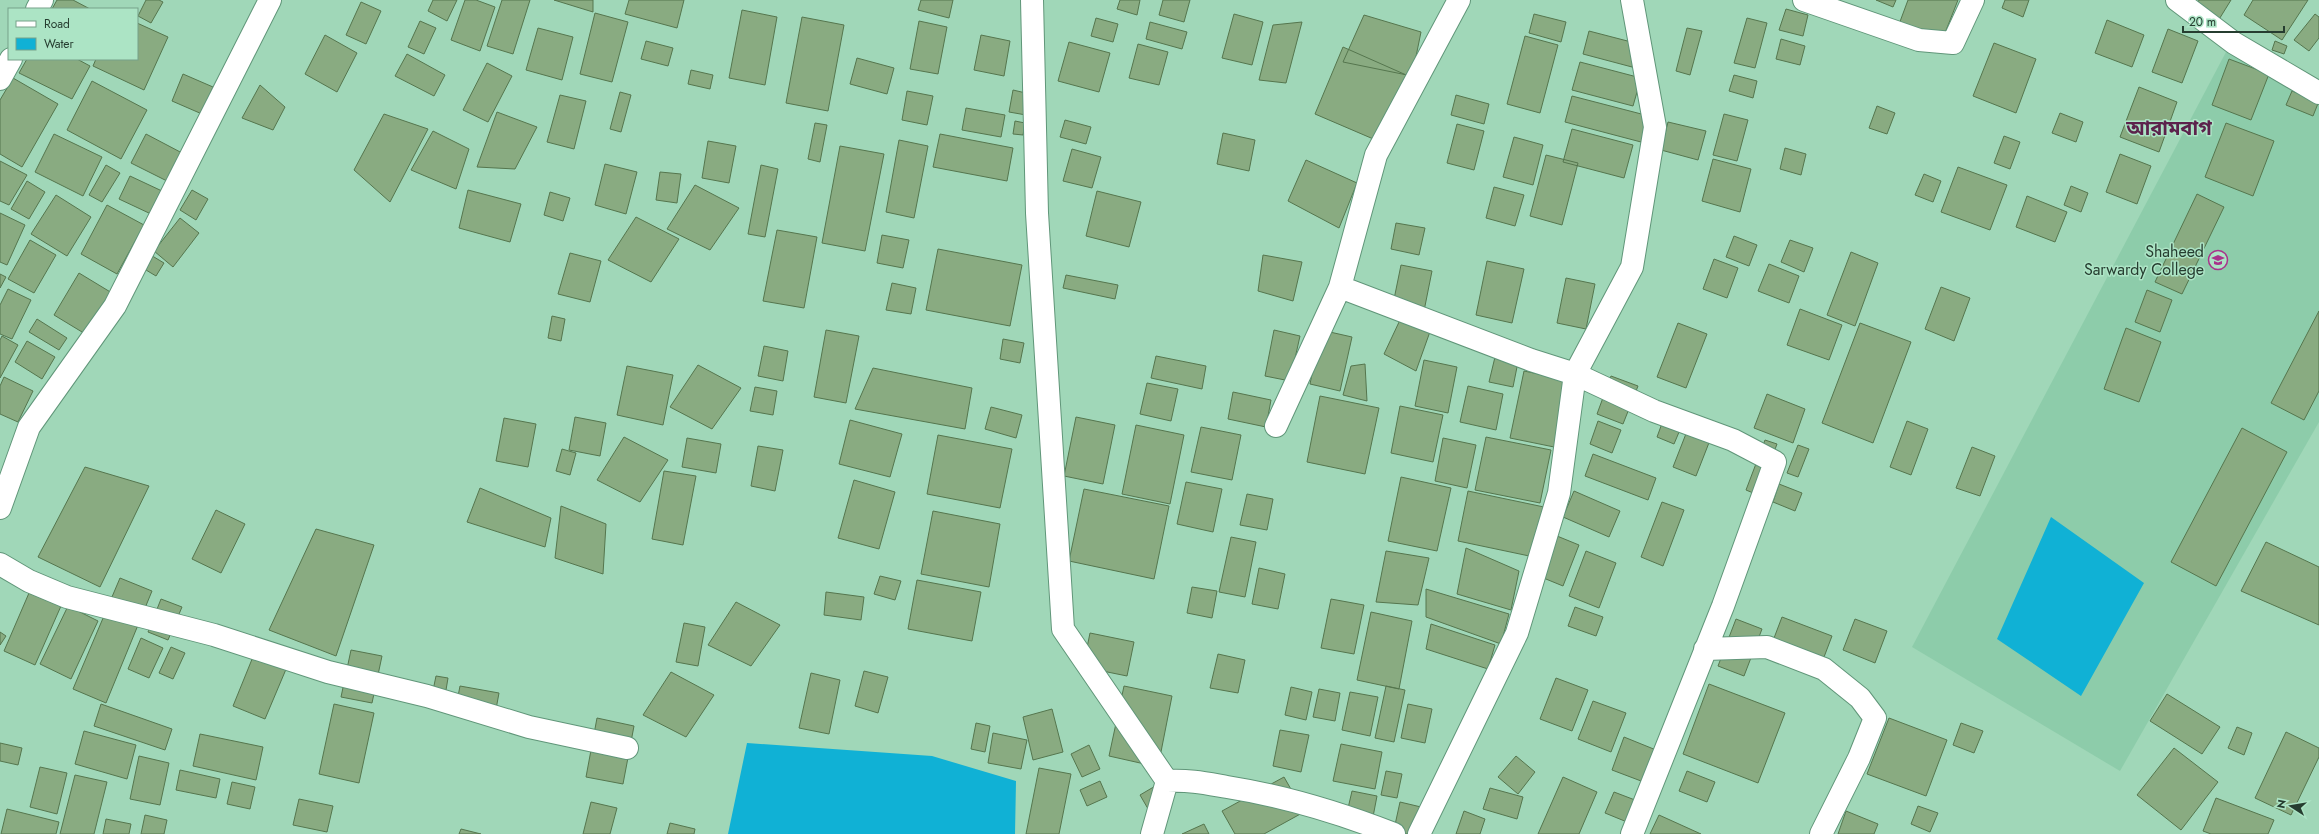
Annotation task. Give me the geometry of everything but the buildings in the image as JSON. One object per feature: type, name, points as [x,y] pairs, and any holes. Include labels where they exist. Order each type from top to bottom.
[{"type":"street","points":[[0,508],[29,428],[114,306],[270,0]]},
{"type":"street","points":[[1032,0],[1037,213],[1063,629],[1167,781]]},
{"type":"street","points":[[1276,426],[1340,287],[1376,155],[1459,0]]},
{"type":"street","points":[[1419,834],[1517,633],[1559,493],[1575,374],[1632,267],[1655,127],[1632,0]]},
{"type":"street","points":[[1804,0],[1919,40],[1953,43],[1973,0]]},
{"type":"street","points":[[2176,0],[2234,43],[2319,93]]},
{"type":"street","points":[[0,79],[10,60]]},
{"type":"street","points":[[1340,287],[1531,360],[1575,374],[1654,411],[1733,440],[1775,462],[1706,649],[1632,834]]},
{"type":"street","points":[[0,564],[29,580],[67,597],[214,635],[328,672],[427,696],[529,727],[627,748]]},
{"type":"street","points":[[1706,649],[1767,647],[1824,669],[1860,698],[1875,718],[1859,758],[1821,834]]},
{"type":"street","points":[[1167,781],[1192,780],[1250,790],[1354,818],[1394,834]]},
{"type":"street","points":[[1152,834],[1167,781]]},
{"type":"shaded area","name":"Shaheed Sarwardy College","points":[[2226,52],[2319,99],[2319,422],[2120,771],[1912,647]]},
{"type":"water","points":[[2051,517],[2144,583],[2081,696],[1997,639]]},
{"type":"water","points":[[747,743],[932,756],[1016,781],[1015,834],[728,834]]},
{"type":"place","name":"Shaheed Sarwardy College","points":[[2218,260]]},
{"type":"district","name":"আরামবাগ","points":[[2169,128]]}]
